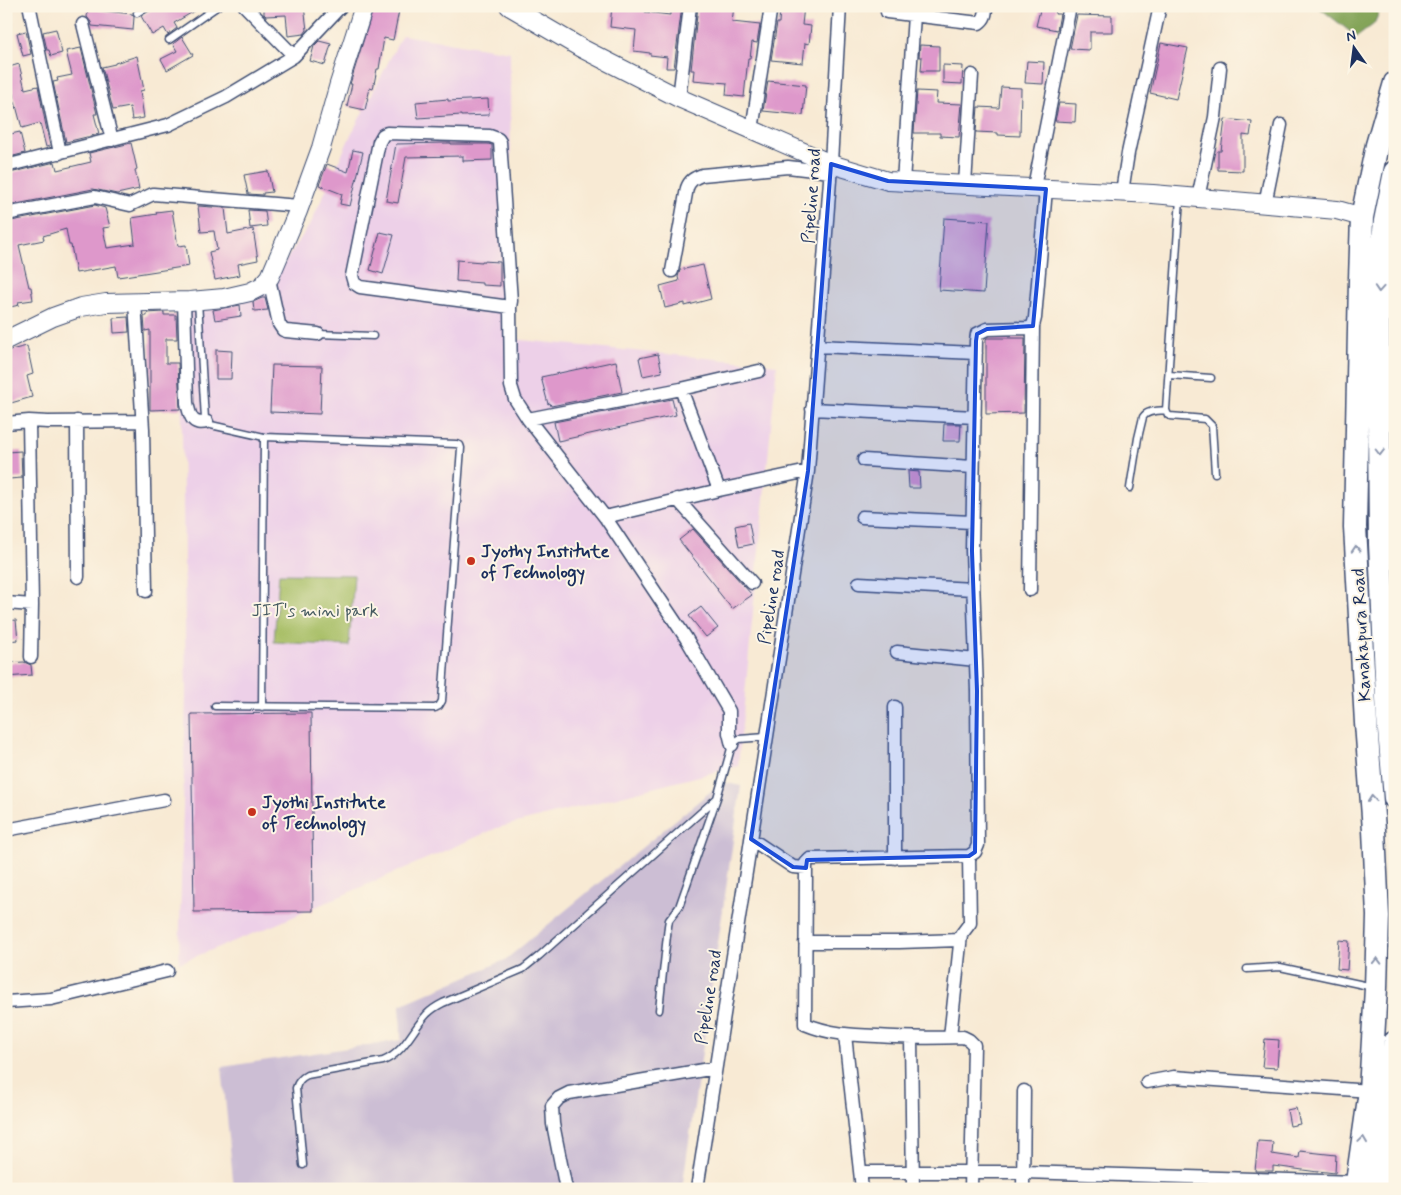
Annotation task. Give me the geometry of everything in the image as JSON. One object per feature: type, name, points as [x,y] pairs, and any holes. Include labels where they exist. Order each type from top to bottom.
[{"type":"highway","name":"Kanakapura Road","points":[[1364,1186],[1376,988],[1378,916],[1355,527],[1359,289],[1362,216],[1377,145],[1395,83]]},
{"type":"highway","name":"Kanakapura Road","points":[[1395,172],[1385,221],[1378,293],[1380,544],[1395,798]]},
{"type":"highway","points":[[1364,1186],[1390,1093],[1395,1042]]},
{"type":"street","points":[[245,6],[294,56]]},
{"type":"street","points":[[6,166],[168,125],[226,97],[294,56],[341,6]]},
{"type":"street","points":[[6,340],[53,317],[81,307],[106,303],[224,298],[250,292],[262,286],[269,279],[321,148],[364,6]]},
{"type":"street","points":[[509,6],[528,12],[581,48],[679,98],[752,130],[830,168]]},
{"type":"street","points":[[679,98],[690,6]]},
{"type":"street","points":[[752,130],[771,6]]},
{"type":"street","name":"Pipeline road","points":[[696,1189],[808,471],[840,6]]},
{"type":"street","points":[[887,12],[978,23],[984,20],[986,6]]},
{"type":"street","points":[[1030,590],[1033,326],[1035,318],[1040,188],[1070,6]]},
{"type":"street","points":[[1122,192],[1128,153],[1160,6]]},
{"type":"street","points":[[30,9],[60,153]]},
{"type":"street","points":[[903,182],[914,15]]},
{"type":"street","points":[[83,24],[112,140]]},
{"type":"street","points":[[1198,198],[1215,117],[1220,68]]},
{"type":"street","points":[[965,184],[972,75]]},
{"type":"street","points":[[1265,204],[1280,125]]},
{"type":"street","points":[[510,307],[360,287],[354,284],[352,276],[379,142],[383,135],[387,133],[490,136],[498,139],[511,301],[511,386],[515,398],[528,419],[605,516],[686,638],[729,711],[729,734],[732,745]]},
{"type":"street","points":[[672,271],[689,182],[702,175],[788,167],[830,168],[888,181],[1180,196],[1337,210],[1362,216]]},
{"type":"street","points":[[6,214],[95,197],[130,204],[153,194],[299,206]]},
{"type":"street","points":[[269,279],[279,324],[283,330],[318,334]]},
{"type":"street","points":[[191,300],[187,403],[192,419],[196,422],[207,422]]},
{"type":"street","points":[[135,302],[142,421],[146,591]]},
{"type":"street","points":[[971,1189],[974,1046],[970,1040],[963,1037],[911,1038],[845,1034],[819,1030],[805,1024],[806,863],[810,860],[969,856],[975,852],[978,845],[976,660],[972,551],[977,334],[987,329],[1028,328],[1033,326]]},
{"type":"street","points":[[817,346],[976,353]]},
{"type":"street","points":[[528,419],[681,389],[759,371]]},
{"type":"street","points":[[681,389],[719,490]]},
{"type":"street","points":[[812,409],[974,417]]},
{"type":"street","points":[[29,421],[31,657]]},
{"type":"street","points":[[77,421],[78,578]]},
{"type":"street","points":[[6,422],[142,421]]},
{"type":"street","points":[[864,460],[974,467]]},
{"type":"street","points":[[605,516],[808,471]]},
{"type":"street","points":[[677,499],[752,583]]},
{"type":"street","points":[[862,517],[972,522]]},
{"type":"street","points":[[859,583],[973,589]]},
{"type":"street","points":[[6,603],[32,605]]},
{"type":"street","points":[[897,652],[976,660]]},
{"type":"street","points":[[895,706],[895,858]]},
{"type":"street","points":[[6,830],[164,800]]},
{"type":"street","points":[[751,838],[792,867],[806,868]]},
{"type":"street","points":[[950,1038],[960,940],[961,935],[970,923],[969,856]]},
{"type":"street","points":[[805,942],[960,940]]},
{"type":"street","points":[[6,1002],[51,999],[167,971]]},
{"type":"street","points":[[845,1034],[862,1189]]},
{"type":"street","points":[[911,1038],[913,1189]]},
{"type":"street","points":[[566,1189],[552,1124],[552,1106],[559,1098],[568,1093],[715,1068]]},
{"type":"street","points":[[1147,1082],[1174,1077],[1370,1091]]},
{"type":"street","points":[[1023,1189],[1024,1091]]},
{"type":"street","points":[[861,1172],[1023,1172],[1364,1186]]},
{"type":"lane","points":[[137,12],[148,6]]},
{"type":"lane","points":[[169,40],[218,6]]},
{"type":"lane","points":[[1180,196],[1166,410],[1170,416],[1204,419],[1212,426],[1215,473]]},
{"type":"lane","points":[[318,334],[373,336]]},
{"type":"lane","points":[[1168,375],[1211,378]]},
{"type":"lane","points":[[1130,488],[1142,417],[1148,412],[1166,410]]},
{"type":"lane","points":[[207,422],[211,425],[264,437],[456,444],[460,445],[461,448],[442,701],[439,706],[435,708],[215,706]]},
{"type":"lane","points":[[262,707],[264,437]]},
{"type":"lane","points":[[659,1010],[669,920],[679,907],[732,745],[739,738],[766,737]]},
{"type":"lane","points":[[303,1165],[296,1088],[302,1078],[308,1075],[383,1061],[390,1058],[405,1044],[427,1014],[433,1009],[523,969],[716,798]]},
{"type":"lane","points":[[1247,969],[1280,967],[1376,988]]},
{"type":"highlighted area","points":[[831,164],[888,181],[1046,189],[1033,326],[987,329],[977,334],[976,341],[972,551],[977,691],[975,852],[969,856],[807,860],[806,868],[793,867],[751,839],[808,471]]},
{"type":"shaded area","name":"Jyothy Institute of Technology","points":[[402,35],[510,52],[512,339],[777,365],[738,766],[497,828],[272,926],[179,963],[186,693],[181,305],[265,291],[311,223],[349,139]]},
{"type":"shaded area","points":[[722,782],[741,786],[682,1189],[234,1189],[222,1067],[401,1040],[400,1005],[505,960]]},
{"type":"green space","points":[[1317,6],[1382,6],[1374,24],[1357,37]]},
{"type":"green space","points":[[1395,289],[1395,453],[1392,314]]},
{"type":"green space","name":"JIT's mini park","points":[[279,574],[354,575],[349,646],[274,642]]},
{"type":"building","points":[[153,6],[203,6],[174,23],[177,28],[168,35],[164,28],[152,35],[141,16],[151,10]]},
{"type":"building","points":[[264,6],[304,6],[307,30],[304,34],[288,36],[286,15],[266,16],[264,14]]},
{"type":"building","points":[[374,6],[400,6],[393,40],[384,38],[379,69],[377,69],[373,89],[370,88],[365,110],[347,106],[352,84],[350,84]]},
{"type":"building","points":[[612,6],[645,6],[645,12],[670,15],[670,6],[682,6],[674,68],[666,68],[667,57],[634,51],[636,30],[610,27]]},
{"type":"building","points":[[698,6],[734,6],[732,22],[760,25],[757,43],[752,42],[750,58],[748,58],[744,97],[726,95],[727,83],[693,80],[694,70],[691,70]]},
{"type":"building","points":[[780,6],[804,6],[802,25],[811,26],[809,44],[805,43],[803,63],[771,60],[777,23],[779,23]]},
{"type":"building","points":[[1041,6],[1057,6],[1055,14],[1060,14],[1057,30],[1036,26]]},
{"type":"building","points":[[88,9],[132,14],[134,17],[133,30],[92,26],[87,17]]},
{"type":"building","points":[[1077,15],[1112,16],[1112,32],[1090,32],[1090,50],[1070,49]]},
{"type":"building","points":[[56,29],[62,53],[51,56],[49,50],[47,50],[43,32]]},
{"type":"building","points":[[26,31],[31,54],[23,56],[17,33]]},
{"type":"building","points":[[182,37],[193,55],[167,70],[161,59],[177,51],[173,44]]},
{"type":"building","points":[[319,41],[331,44],[325,65],[310,61],[314,46]]},
{"type":"building","points":[[1161,43],[1188,48],[1176,99],[1150,93]]},
{"type":"building","points":[[920,45],[939,46],[939,71],[921,71],[922,57],[919,57]]},
{"type":"building","points":[[81,48],[97,114],[94,114],[99,134],[66,142],[53,82],[58,81],[57,78],[72,75],[66,51]]},
{"type":"building","points":[[137,56],[144,90],[140,91],[144,118],[132,120],[130,107],[113,110],[102,67]]},
{"type":"building","points":[[1027,61],[1044,62],[1043,84],[1025,83]]},
{"type":"building","points":[[19,64],[25,89],[38,86],[50,146],[46,147],[40,123],[22,128],[6,68]]},
{"type":"building","points":[[943,65],[963,66],[962,84],[943,83]]},
{"type":"building","points":[[768,81],[806,85],[803,115],[763,111]]},
{"type":"building","points":[[1001,87],[1021,88],[1020,136],[976,132],[978,107],[999,108]]},
{"type":"building","points":[[917,91],[937,92],[936,103],[962,104],[959,137],[940,136],[940,133],[914,133]]},
{"type":"building","points":[[448,99],[448,101],[488,99],[489,115],[418,118],[416,102]]},
{"type":"building","points":[[1059,103],[1076,104],[1075,122],[1055,121]]},
{"type":"building","points":[[1225,119],[1252,122],[1250,136],[1243,135],[1243,171],[1218,170],[1218,151],[1221,151]]},
{"type":"building","points":[[20,132],[25,153],[6,158],[6,135]]},
{"type":"building","points":[[131,143],[139,189],[117,194],[93,189],[6,206],[6,174],[55,162],[57,170],[91,162],[89,153]]},
{"type":"building","points":[[451,143],[492,145],[492,160],[463,161],[463,156],[406,157],[398,203],[386,201],[396,144]]},
{"type":"building","points":[[353,150],[363,152],[350,206],[340,204],[342,194],[319,185],[327,164],[348,172]]},
{"type":"building","points":[[268,171],[272,192],[263,193],[263,195],[248,194],[244,175]]},
{"type":"building","points":[[95,205],[105,208],[110,227],[103,228],[107,248],[135,244],[132,218],[172,210],[178,246],[186,245],[189,266],[118,277],[116,266],[76,273],[66,229],[43,236],[44,240],[19,245],[33,300],[18,302],[19,305],[6,308],[6,290],[10,290],[6,275],[6,222]]},
{"type":"building","points":[[198,206],[225,208],[228,234],[253,229],[258,260],[238,264],[240,275],[215,280],[209,252],[217,250],[214,231],[201,232]]},
{"type":"building","points":[[248,210],[265,211],[267,226],[250,228]]},
{"type":"building","points":[[944,218],[989,221],[984,293],[939,290]]},
{"type":"building","points":[[380,232],[394,235],[383,274],[370,270]]},
{"type":"building","points":[[457,260],[500,262],[500,286],[456,281]]},
{"type":"building","points":[[703,265],[711,299],[685,306],[685,303],[665,308],[660,286],[679,281],[680,270]]},
{"type":"building","points":[[265,298],[268,310],[254,311],[253,302]]},
{"type":"building","points":[[240,305],[241,316],[215,320],[213,310]]},
{"type":"building","points":[[164,312],[164,315],[176,315],[177,339],[166,339],[166,363],[178,363],[180,409],[150,410],[150,330],[145,331],[144,316],[147,316],[147,313]]},
{"type":"building","points":[[128,317],[129,332],[114,333],[113,318]]},
{"type":"building","points":[[987,338],[1025,338],[1024,413],[986,414]]},
{"type":"building","points":[[27,346],[33,374],[27,376],[32,397],[11,403],[6,383],[6,351]]},
{"type":"building","points":[[216,350],[232,351],[231,379],[216,379]]},
{"type":"building","points":[[658,354],[662,372],[643,376],[639,358]]},
{"type":"building","points":[[616,361],[622,392],[551,406],[550,403],[548,404],[541,377]]},
{"type":"building","points":[[272,365],[322,366],[320,414],[270,412]]},
{"type":"building","points":[[672,399],[676,415],[558,441],[554,422]]},
{"type":"building","points":[[944,424],[961,424],[960,441],[943,441]]},
{"type":"building","points":[[21,451],[22,478],[9,479],[7,452]]},
{"type":"building","points":[[908,471],[919,472],[920,488],[909,488]]},
{"type":"building","points":[[749,523],[753,544],[739,547],[735,526]]},
{"type":"building","points":[[693,529],[752,595],[732,609],[679,540]]},
{"type":"building","points":[[701,607],[718,628],[706,637],[689,616]]},
{"type":"building","points":[[16,620],[18,640],[6,641],[6,621]]},
{"type":"building","points":[[24,662],[31,665],[32,675],[6,677],[6,663]]},
{"type":"building","name":"Jyothi Institute of Technology","points":[[311,713],[313,911],[194,912],[191,714]]},
{"type":"building","points":[[1339,940],[1349,941],[1347,970],[1337,969]]},
{"type":"building","points":[[1265,1039],[1279,1040],[1277,1068],[1262,1067]]},
{"type":"building","points":[[1296,1108],[1300,1124],[1290,1126],[1287,1110]]},
{"type":"building","points":[[1258,1141],[1273,1142],[1272,1154],[1299,1158],[1300,1151],[1336,1155],[1335,1173],[1273,1166],[1273,1171],[1255,1171]]},
{"type":"place","name":"Jyothy Institute of Technology","points":[[471,561]]},
{"type":"place","name":"Jyothi Institute of Technology","points":[[252,812]]}]
